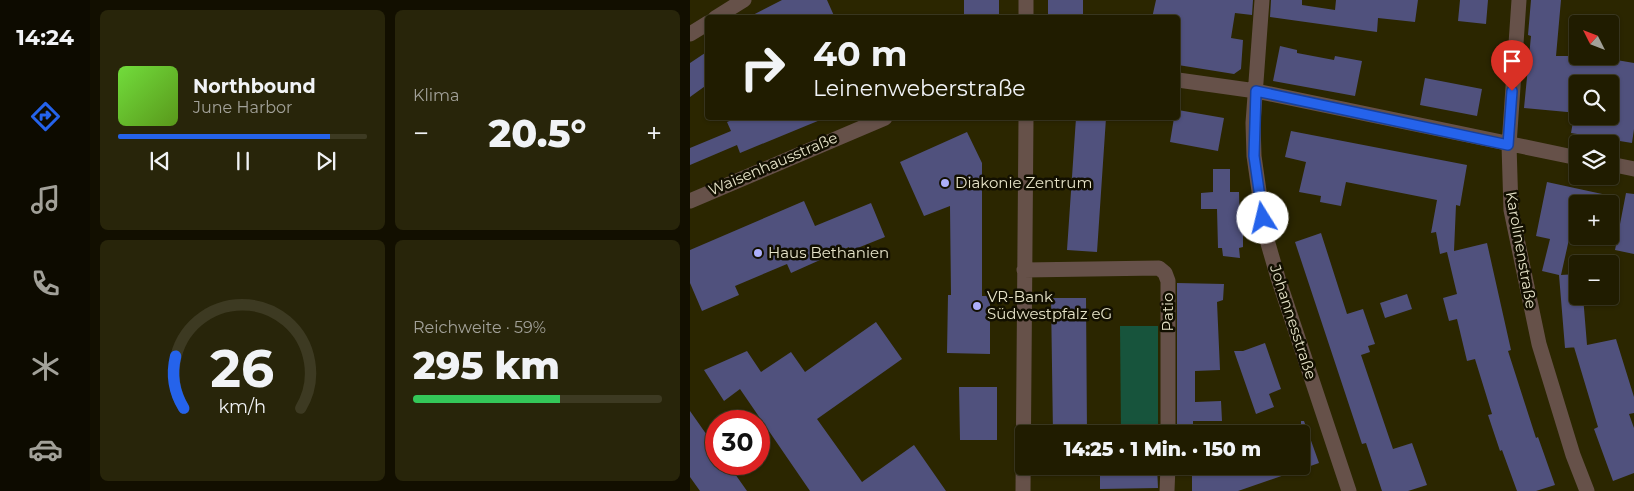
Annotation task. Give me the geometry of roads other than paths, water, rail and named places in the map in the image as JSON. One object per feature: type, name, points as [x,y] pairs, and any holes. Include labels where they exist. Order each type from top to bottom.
[{"type":"street","points":[[720,15],[744,0]]},
{"type":"street","points":[[1026,0],[1026,15]]},
{"type":"street","name":"Johannesstraße","points":[[1262,0],[1254,156],[1265,233],[1349,491]]},
{"type":"street","name":"Karolinenstraße","points":[[1519,0],[1508,145],[1511,210],[1537,336],[1554,399],[1587,491]]},
{"type":"street","points":[[690,34],[705,25]]},
{"type":"street","points":[[1180,80],[1256,91],[1569,156]]},
{"type":"street","name":"Waisenhausstraße","points":[[690,201],[880,120]]},
{"type":"street","points":[[1023,491],[1026,120]]},
{"type":"street","points":[[1619,166],[1634,169]]},
{"type":"street","name":"Patio","points":[[1024,270],[1159,268],[1165,273],[1168,281],[1168,425]]},
{"type":"street","points":[[1167,491],[1168,475]]},
{"type":"place","name":"Diakonie Zentrum","points":[[945,183]]},
{"type":"place","name":"Haus Bethanien","points":[[758,253]]},
{"type":"place","name":"VR-Bank Südwestpfalz eG","points":[[977,306]]}]
